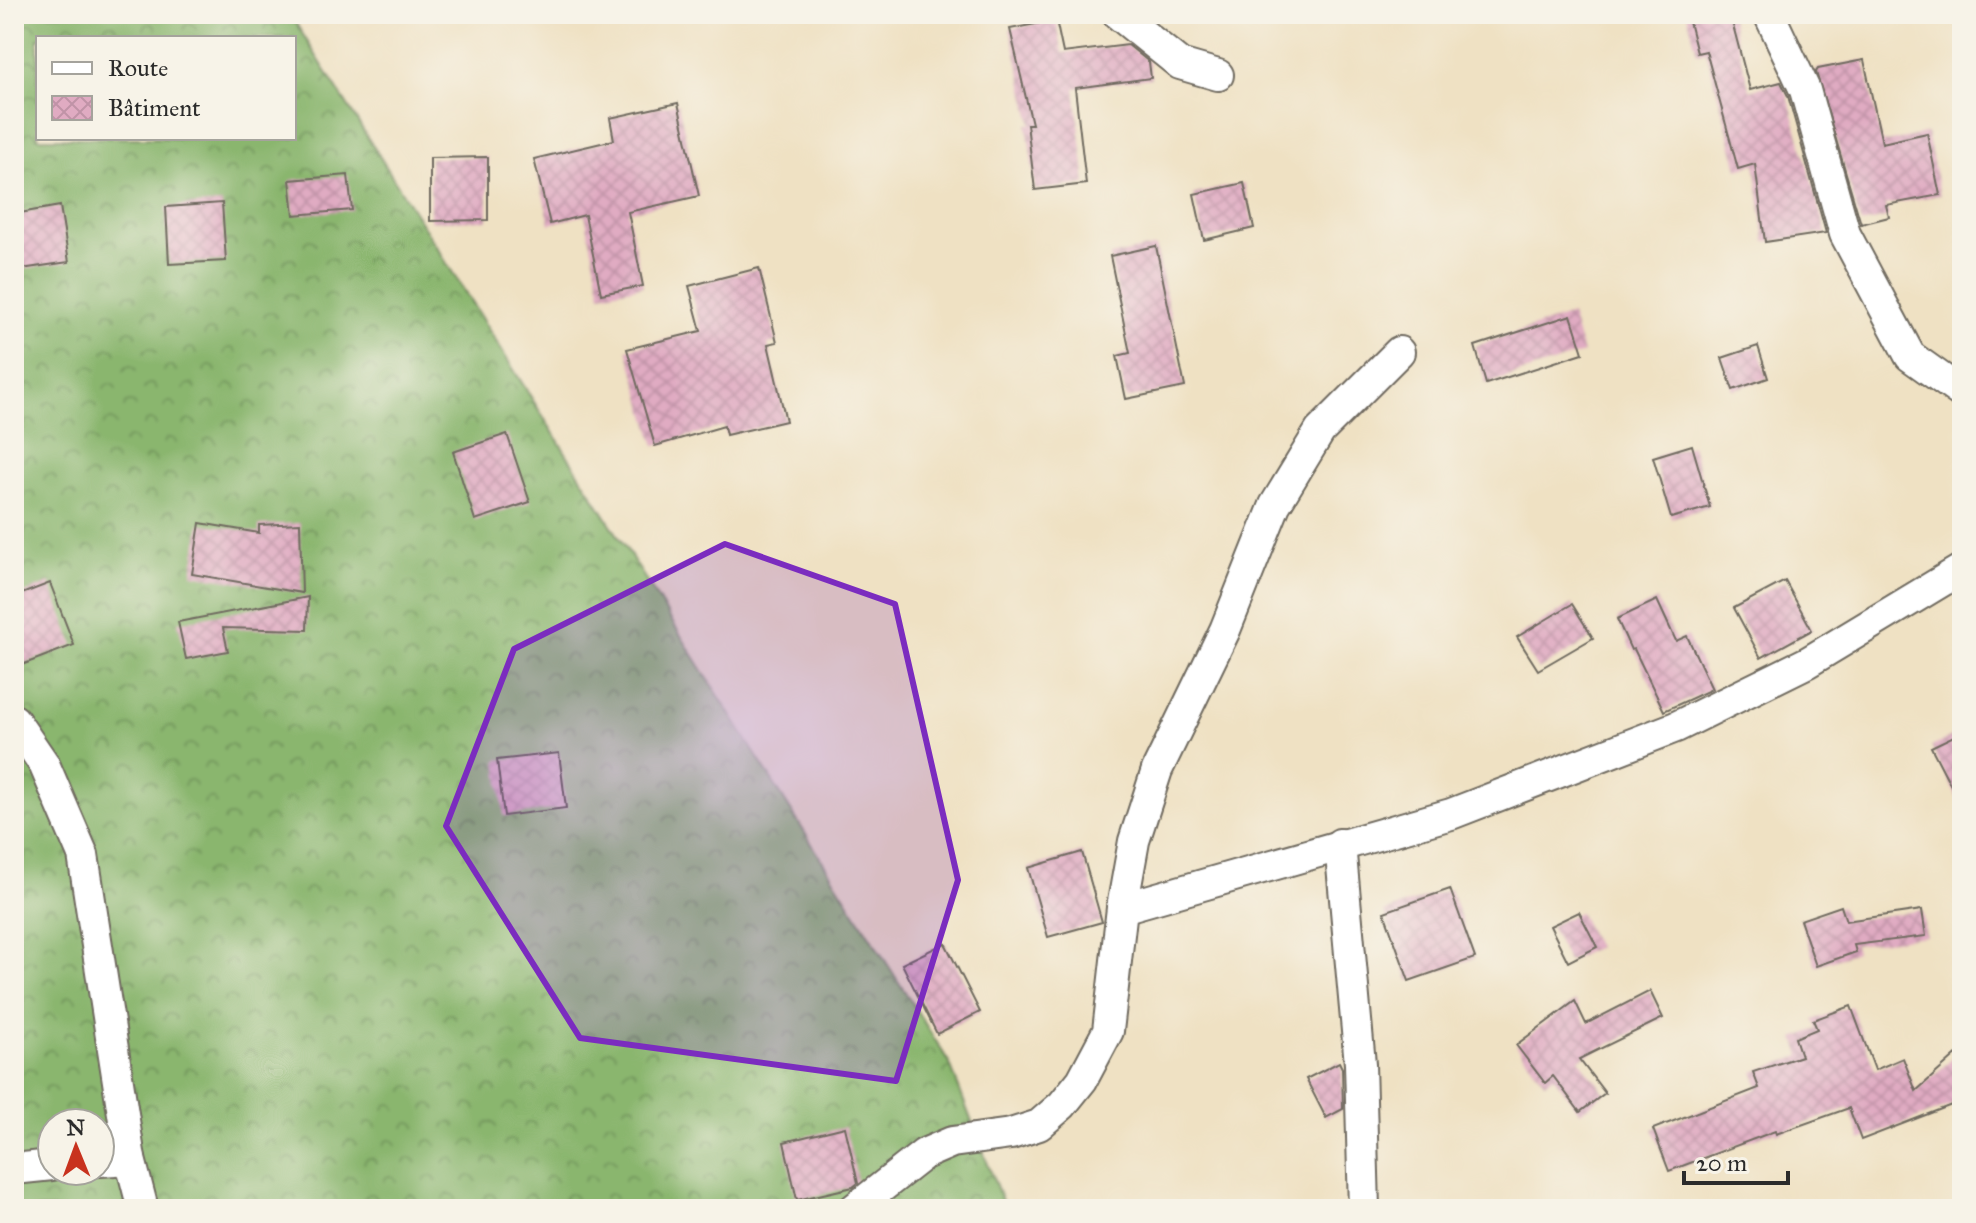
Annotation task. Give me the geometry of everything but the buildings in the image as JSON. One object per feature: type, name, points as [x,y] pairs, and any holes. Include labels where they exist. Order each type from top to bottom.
[{"type":"street","points":[[1118,14],[1180,64],[1218,75]]},
{"type":"street","points":[[1769,14],[1805,90]]},
{"type":"street","points":[[1780,14],[1805,90],[1845,234],[1910,356],[1962,393]]},
{"type":"street","points":[[854,1209],[924,1154],[952,1142],[1011,1134],[1039,1125],[1062,1105],[1082,1080],[1108,1031],[1122,908],[1134,841],[1157,770],[1225,630],[1275,505],[1320,431],[1399,352]]},
{"type":"street","points":[[1122,908],[1451,814],[1676,727],[1808,662],[1962,569]]},
{"type":"street","points":[[14,720],[44,764],[83,855],[130,1159],[143,1209]]},
{"type":"street","points":[[1340,844],[1360,1064],[1364,1209]]},
{"type":"street","points":[[116,1160],[130,1159]]},
{"type":"street","points":[[14,1169],[36,1167]]},
{"type":"highlighted area","points":[[725,544],[895,604],[958,880],[896,1081],[580,1038],[446,826],[514,649]]},
{"type":"green space","points":[[14,14],[290,14],[949,1062],[1005,1209],[14,1209]]}]
